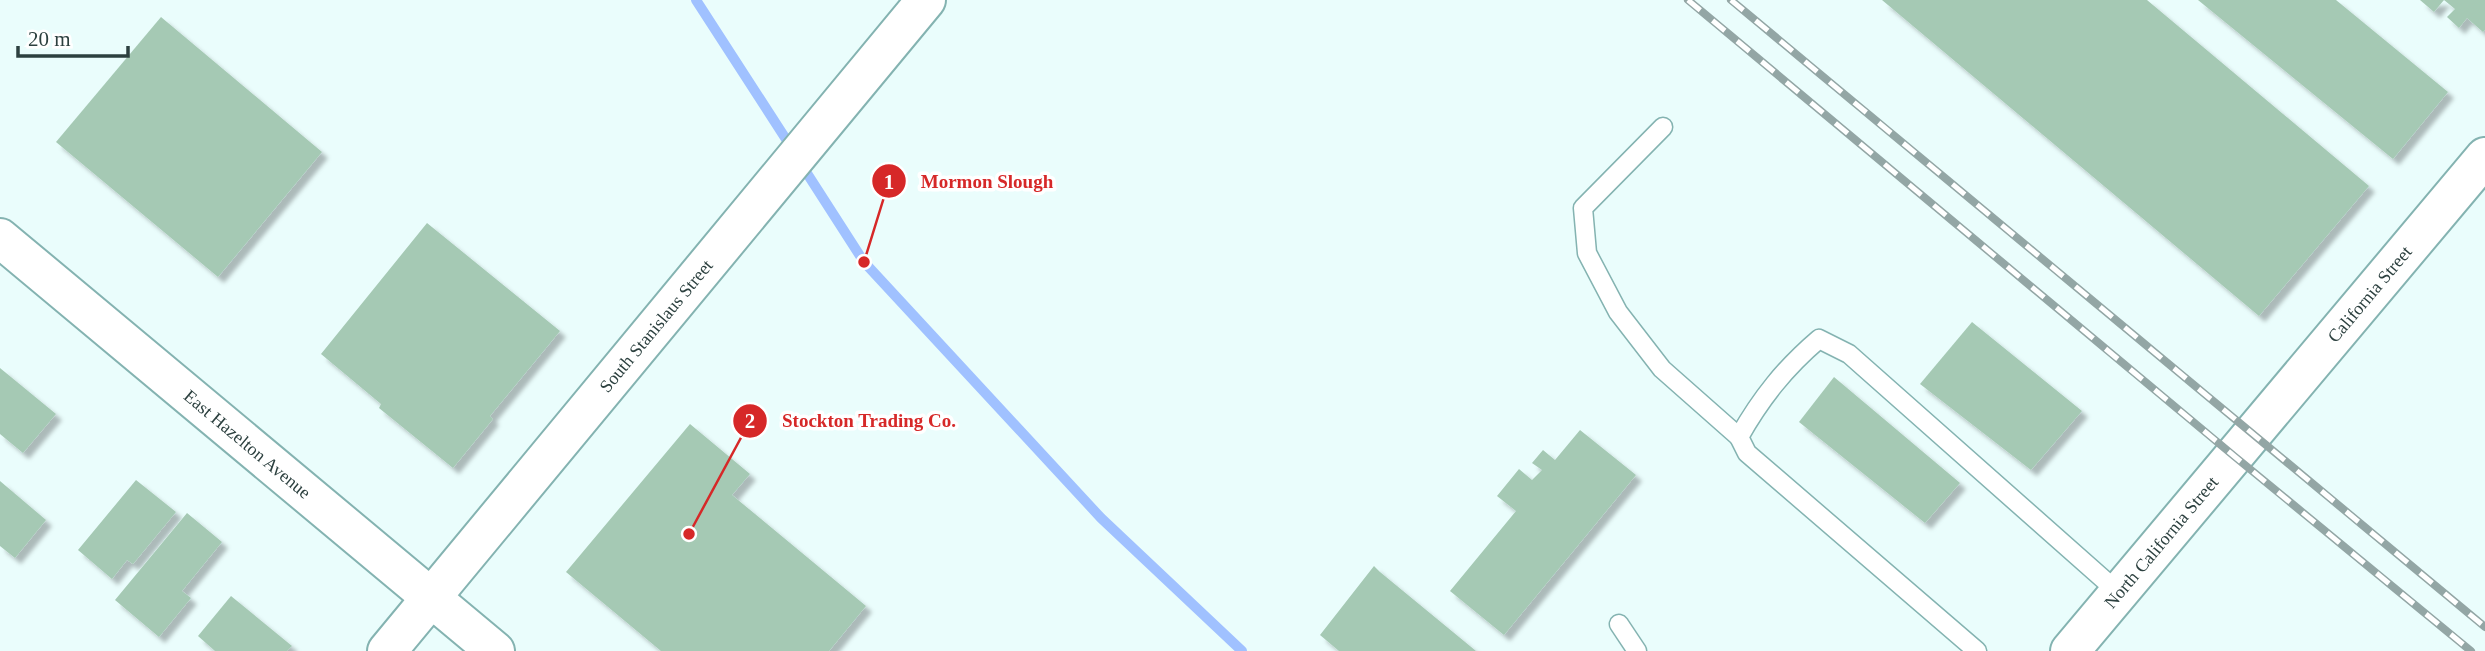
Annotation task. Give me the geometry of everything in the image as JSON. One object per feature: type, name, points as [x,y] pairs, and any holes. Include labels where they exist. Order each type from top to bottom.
[{"type":"street","name":"South Stanislaus Street","points":[[387,651],[926,0]]},
{"type":"street","name":"California Street","points":[[2253,433],[2485,157]]},
{"type":"street","name":"East Hazelton Avenue","points":[[0,238],[495,651]]},
{"type":"street","name":"North California Street","points":[[2070,651],[2253,433]]},
{"type":"lane","points":[[1663,127],[1583,208],[1587,253],[1618,312],[1662,369],[1739,437],[1746,453],[1977,651]]},
{"type":"lane","points":[[1739,437],[1759,401],[1819,339],[1849,354],[2119,593]]},
{"type":"lane","points":[[1619,624],[1637,651]]},
{"type":"building","points":[[1882,0],[2147,0],[2369,186],[2259,316]]},
{"type":"building","points":[[2198,0],[2336,0],[2448,92],[2393,159]]},
{"type":"building","points":[[2420,0],[2444,0],[2434,12]]},
{"type":"building","points":[[2444,0],[2485,0],[2485,30],[2483,32],[2467,18],[2459,28],[2447,17],[2455,9]]},
{"type":"building","points":[[161,17],[322,152],[218,277],[56,142]]},
{"type":"building","points":[[427,223],[560,331],[490,416],[493,419],[453,468],[379,408],[381,404],[321,354]]},
{"type":"building","points":[[1972,322],[2082,411],[2031,470],[1920,384]]},
{"type":"building","points":[[0,368],[56,414],[23,453],[0,434]]},
{"type":"building","points":[[1834,377],[1960,483],[1925,523],[1799,422]]},
{"type":"building","points":[[690,424],[750,474],[732,495],[866,606],[829,651],[661,651],[566,572]]},
{"type":"building","points":[[1580,430],[1636,475],[1504,635],[1450,591],[1516,511],[1497,496],[1519,469],[1532,480],[1542,470],[1532,463],[1543,450],[1555,460]]},
{"type":"building","points":[[136,480],[176,512],[133,564],[127,560],[112,579],[78,550]]},
{"type":"building","points":[[0,481],[46,520],[15,558],[0,546]]},
{"type":"building","points":[[187,513],[222,542],[182,591],[191,598],[159,637],[115,600]]},
{"type":"building","points":[[1374,566],[1476,651],[1339,651],[1320,635]]},
{"type":"building","points":[[231,596],[292,646],[287,651],[215,651],[198,636]]},
{"type":"waterway","points":[[696,0],[793,150]]},
{"type":"waterway","points":[[801,164],[864,262],[1101,518],[1242,651]]},
{"type":"railway","points":[[1688,0],[2471,651]]},
{"type":"railway","points":[[1731,0],[2485,627]]},
{"type":"place","name":"Mormon Slough","points":[[864,262]]},
{"type":"place","name":"Stockton Trading Co.","points":[[689,534]]}]
